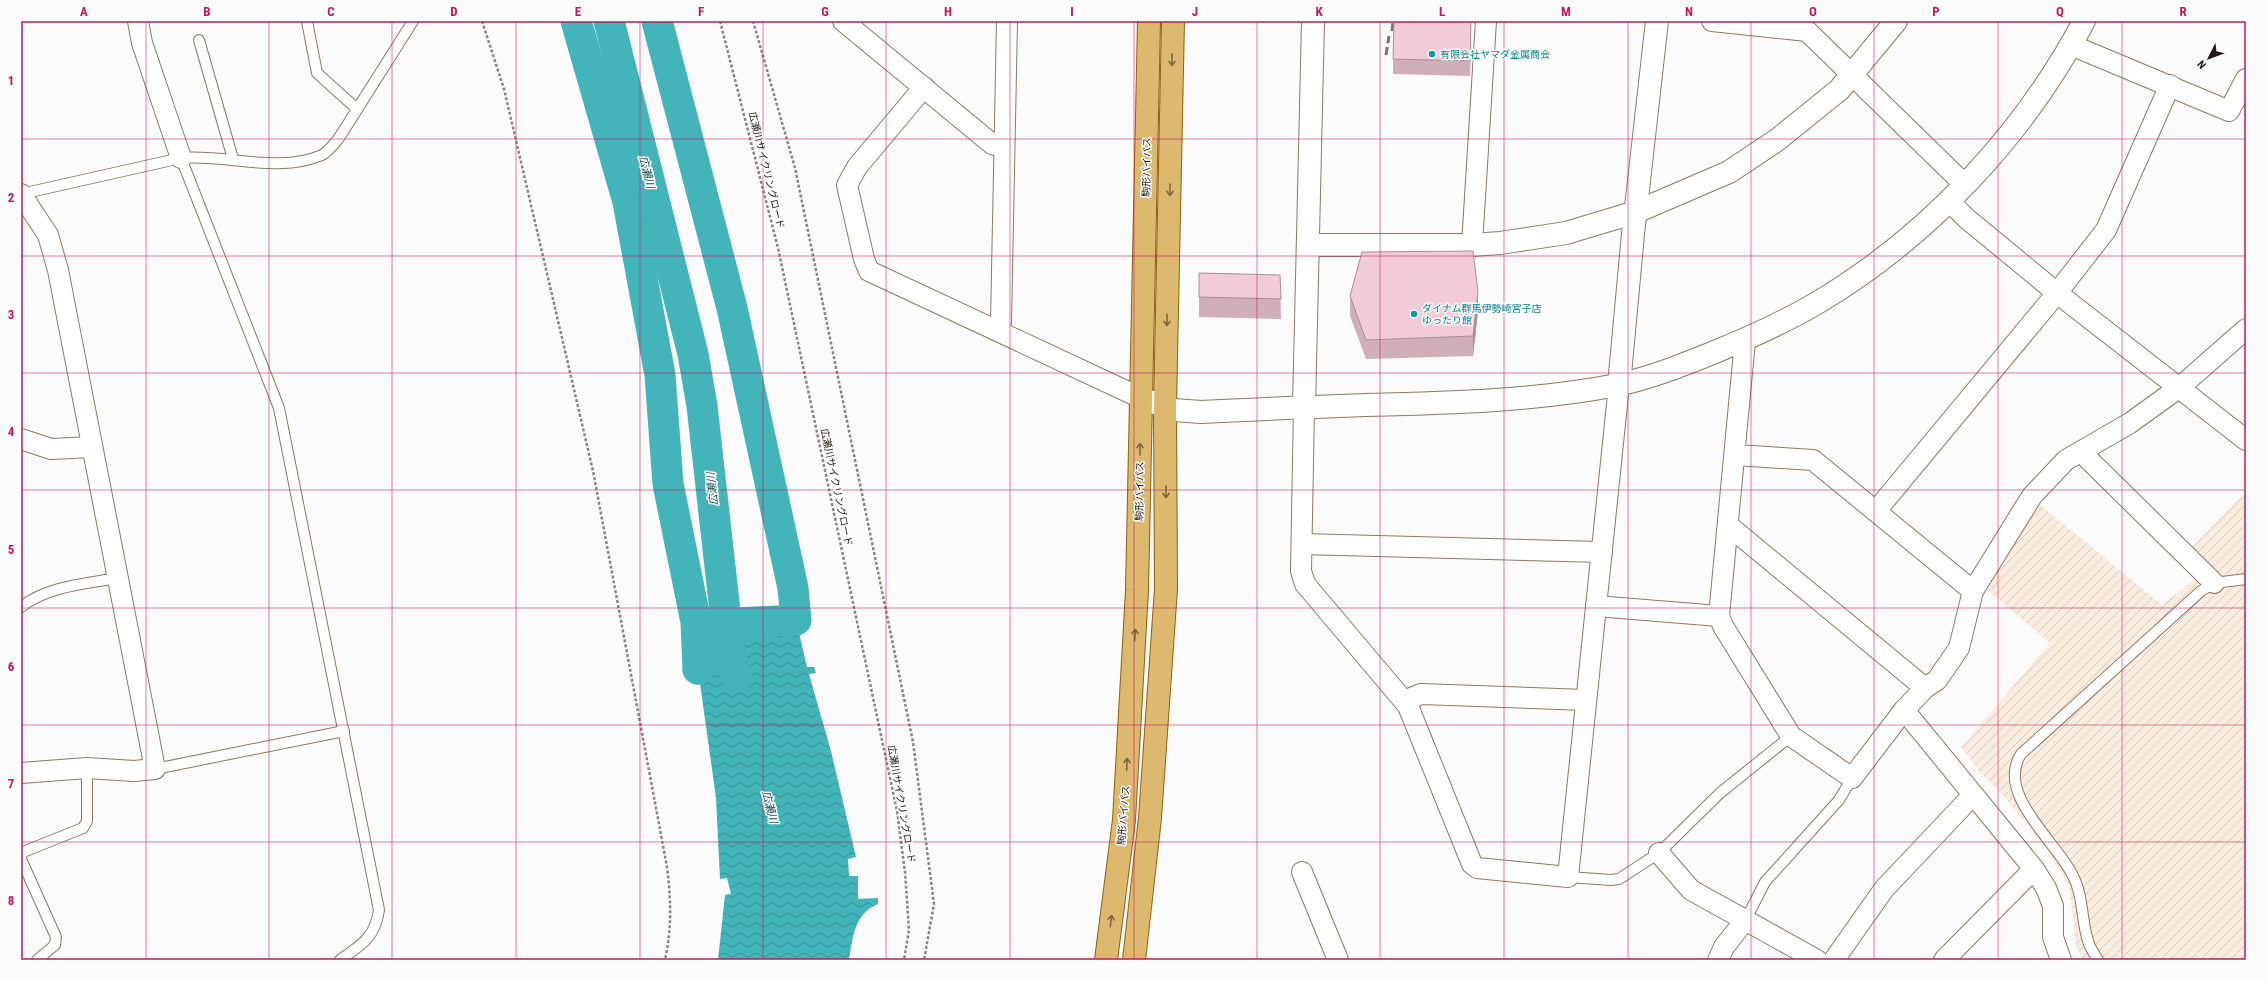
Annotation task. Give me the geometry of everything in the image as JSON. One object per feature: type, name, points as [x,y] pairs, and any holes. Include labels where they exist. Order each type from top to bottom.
[{"type":"main road","name":"駒形バイパス","points":[[1109,960],[1124,812],[1137,590],[1149,21]]},
{"type":"main road","points":[[1134,960],[1150,818],[1166,590],[1165,406],[1173,21]]},
{"type":"street","points":[[138,21],[142,43],[182,158]]},
{"type":"street","points":[[843,21],[992,144],[1004,147]]},
{"type":"street","points":[[998,331],[1001,322],[1008,21]]},
{"type":"street","points":[[1313,21],[1301,571],[1305,584],[1411,711],[1472,864],[1477,868],[1568,877],[1657,21]]},
{"type":"street","points":[[1472,245],[1486,21]]},
{"type":"street","points":[[1712,21],[1807,31],[1964,185]]},
{"type":"street","points":[[1308,245],[1472,245],[1566,233],[1636,212],[1729,172],[1777,140],[1838,90],[1896,21]]},
{"type":"street","points":[[924,88],[857,167],[848,180],[847,185],[864,259],[869,270],[875,274],[1141,398],[1174,410],[1201,412],[1304,407],[1488,402],[1559,395],[1619,385],[1661,373],[1745,341],[1816,303],[1889,253],[1949,202],[2012,130],[2041,91],[2071,45],[2084,21]]},
{"type":"street","points":[[2071,45],[2170,85],[2229,111],[2246,79]]},
{"type":"street","points":[[1876,511],[2057,293],[2106,230],[2170,85]]},
{"type":"street","points":[[21,194],[48,236],[58,270],[155,769],[134,771],[88,768],[21,773]]},
{"type":"street","points":[[1949,202],[2057,293],[2180,387],[2246,440]]},
{"type":"street","points":[[1745,341],[1729,526],[1719,605],[1720,616],[1723,626],[1791,736],[1852,778],[1904,710],[1925,688],[1937,680],[1959,648],[1973,591],[2032,496],[2066,460],[2130,423],[2180,387],[2246,329]]},
{"type":"street","points":[[21,439],[51,449],[92,447]]},
{"type":"street","points":[[2081,452],[2214,584]]},
{"type":"street","points":[[1735,455],[1813,460],[1973,591]]},
{"type":"street","points":[[1729,526],[1925,688]]},
{"type":"street","points":[[1302,544],[1602,552]]},
{"type":"street","points":[[1596,606],[1720,616]]},
{"type":"street","points":[[1404,701],[1420,694],[1586,700]]},
{"type":"street","points":[[1904,710],[2034,869],[2046,888],[2053,906],[2053,937],[2061,960]]},
{"type":"street","points":[[1834,960],[1884,889],[1973,795]]},
{"type":"street","points":[[1659,853],[1691,890],[1746,919],[1817,960]]},
{"type":"street","points":[[1944,960],[2034,869]]},
{"type":"street","points":[[1302,872],[1338,960]]},
{"type":"street","points":[[1718,960],[1724,947],[1746,919]]},
{"type":"lane","points":[[307,21],[317,73],[357,110]]},
{"type":"lane","points":[[21,194],[182,158],[296,162],[322,155],[331,148],[357,110],[413,21]]},
{"type":"lane","points":[[199,40],[234,159]]},
{"type":"lane","points":[[182,158],[278,408],[344,731],[379,910],[377,924],[372,934],[362,945],[340,960]]},
{"type":"lane","points":[[21,606],[56,589],[117,578]]},
{"type":"lane","points":[[2098,960],[2089,944],[2083,906],[2073,875],[2056,848],[2023,804],[2017,791],[2014,776],[2017,761],[2022,754],[2201,591],[2214,584],[2246,579]]},
{"type":"lane","points":[[155,769],[344,731]]},
{"type":"lane","points":[[1568,877],[1611,880],[1619,878],[1659,853],[1720,793],[1791,736]]},
{"type":"lane","points":[[21,856],[23,852],[83,828],[87,821],[88,768]]},
{"type":"lane","points":[[1746,919],[1765,882],[1839,800],[1852,778]]},
{"type":"lane","points":[[21,859],[56,937],[55,945],[37,960]]},
{"type":"path","points":[[482,21],[504,89],[593,471],[667,867],[672,903],[670,936],[665,960]]},
{"type":"path","name":"広瀬川サイクリングロード","points":[[720,21],[778,248],[897,811],[905,872],[909,930],[904,960]]},
{"type":"path","points":[[753,21],[795,168],[913,742],[934,904],[924,960]]},
{"type":"shaded area","points":[[2246,492],[2246,960],[2083,960],[2076,946],[2069,885],[2047,849],[2002,794],[1980,772],[1961,747],[2050,643],[1984,587],[2038,503],[2162,605],[2209,568],[2189,550]]},
{"type":"water","points":[[796,620],[807,667],[814,667],[816,673],[809,674],[831,751],[856,857],[848,859],[849,876],[858,876],[858,899],[878,898],[878,904],[870,908],[859,920],[854,935],[849,960],[718,960],[725,895],[731,894],[727,878],[720,879],[716,798],[698,669],[737,623]]},
{"type":"building","name":"有限会社ヤマダ金属商会","points":[[1394,21],[1471,21],[1470,61],[1393,59]]},
{"type":"building","name":"ダイナム群馬伊勢崎宮子店 ゆったり館","points":[[1473,251],[1478,292],[1473,336],[1366,340],[1350,296],[1362,252]]},
{"type":"building","points":[[1199,273],[1280,275],[1281,299],[1199,297]]},
{"type":"waterway","points":[[576,21],[628,202],[660,375],[668,484],[696,622],[698,669]]},
{"type":"waterway","name":"広瀬川","points":[[609,21],[693,354],[702,406],[729,647],[737,677]]},
{"type":"waterway","points":[[657,21],[732,308],[793,588],[796,620],[737,623],[698,669]]},
{"type":"railway","points":[[1392,31],[1393,21]]},
{"type":"railway","points":[[1386,55],[1389,36]]},
{"type":"place","name":"有限会社ヤマダ金属商会","points":[[1432,54]]},
{"type":"place","name":"ダイナム群馬伊勢崎宮子店 ゆったり館","points":[[1414,314]]}]
